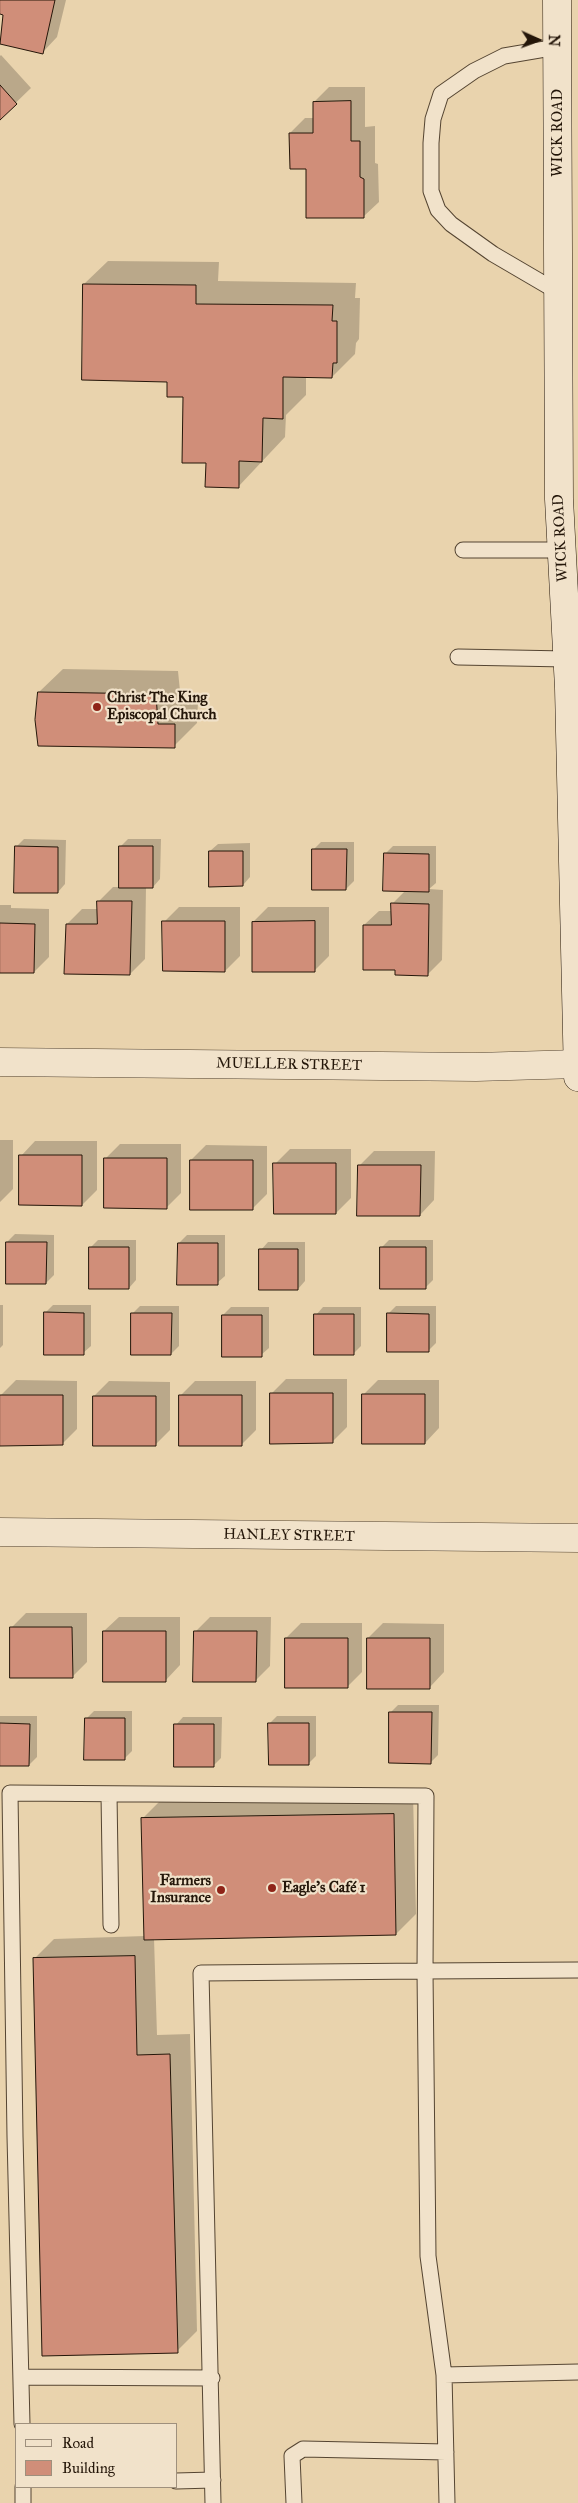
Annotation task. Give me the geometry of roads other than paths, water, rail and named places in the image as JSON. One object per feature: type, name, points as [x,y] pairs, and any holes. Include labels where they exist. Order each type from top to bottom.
[{"type":"street","name":"WICK ROAD","points":[[557,0],[559,499],[562,550],[571,607],[567,659],[578,1077]]},
{"type":"street","name":"MUELLER STREET","points":[[0,1062],[476,1067],[578,1064]]},
{"type":"street","name":"HANLEY STREET","points":[[0,1532],[578,1538]]},
{"type":"lane","points":[[557,47],[504,56],[474,71],[442,94],[433,119],[430,143],[431,191],[438,210],[451,224],[493,254],[558,292]]},
{"type":"lane","points":[[463,550],[562,550]]},
{"type":"lane","points":[[458,657],[567,659]]},
{"type":"lane","points":[[22,2423],[15,2136],[10,1793],[426,1796],[425,1971],[428,2256],[444,2375],[447,2503]]},
{"type":"lane","points":[[109,1794],[111,1925]]},
{"type":"lane","points":[[214,2503],[201,1973],[578,1970]]},
{"type":"lane","points":[[444,2375],[578,2372]]},
{"type":"lane","points":[[21,2377],[212,2378]]},
{"type":"lane","points":[[294,2503],[292,2456],[303,2448],[446,2452]]},
{"type":"lane","points":[[178,2481],[213,2480]]},
{"type":"lane","points":[[23,2488],[23,2503]]},
{"type":"place","name":"Christ The King Episcopal Church","points":[[97,707]]},
{"type":"place","name":"Eagle's Café 1","points":[[272,1888]]},
{"type":"place","name":"Farmers Insurance","points":[[221,1890]]}]
